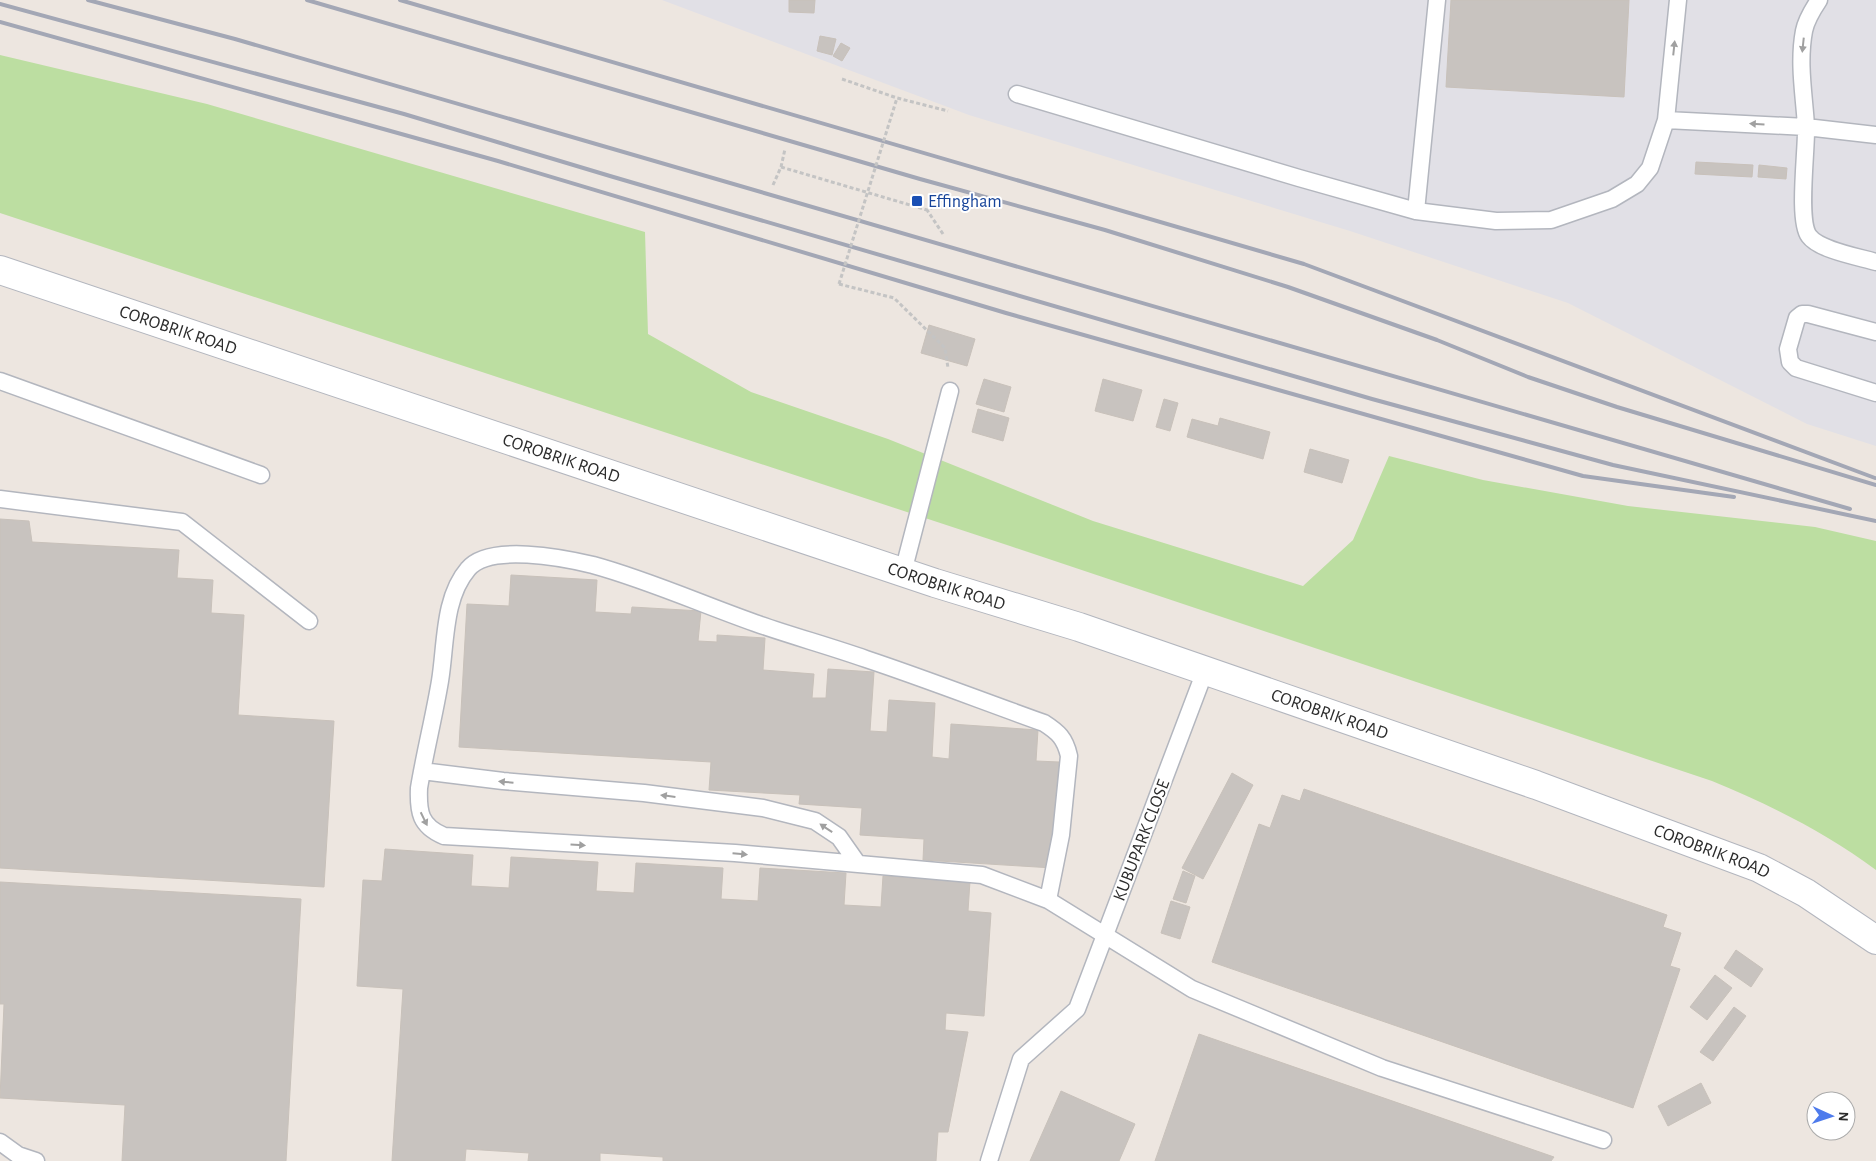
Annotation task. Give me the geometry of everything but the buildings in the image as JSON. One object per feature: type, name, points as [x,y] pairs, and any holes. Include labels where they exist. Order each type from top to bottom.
[{"type":"street","name":"COROBRIK ROAD","points":[[0,270],[903,572],[1078,627],[1536,785],[1759,868],[1806,893],[1876,940]]},
{"type":"lane","points":[[1416,212],[1437,0]]},
{"type":"lane","points":[[1017,94],[1416,212],[1496,221],[1552,220],[1612,199],[1637,184],[1650,168],[1666,120],[1678,0]]},
{"type":"lane","points":[[1819,0],[1804,28],[1802,50],[1802,91],[1806,127],[1804,220],[1809,237],[1820,245],[1876,262]]},
{"type":"lane","points":[[1666,120],[1806,127],[1876,135]]},
{"type":"lane","points":[[1876,332],[1802,314],[1797,318],[1788,349],[1790,362],[1796,368],[1876,393]]},
{"type":"lane","points":[[0,381],[261,475]]},
{"type":"lane","points":[[903,572],[950,391]]},
{"type":"lane","points":[[0,499],[182,522],[309,621]]},
{"type":"lane","points":[[1048,900],[1061,835],[1069,763],[1066,743],[1057,731],[1044,723],[868,659],[755,623],[684,596],[592,565],[519,553],[480,560],[468,567],[459,583],[450,605],[440,680],[422,771],[418,804],[421,817],[434,832],[444,836],[735,854],[982,875],[1048,900],[1106,934],[1192,989],[1373,1064],[1603,1140]]},
{"type":"lane","name":"KUBUPARK CLOSE","points":[[989,1161],[1021,1060],[1077,1009],[1205,671]]},
{"type":"lane","points":[[422,771],[503,782],[644,793],[763,808],[815,821],[839,837],[858,864]]},
{"type":"lane","points":[[0,1142],[18,1155],[36,1161]]},
{"type":"path","points":[[842,79],[897,98],[948,111]]},
{"type":"path","points":[[897,98],[839,284],[894,298],[945,348],[950,391]]},
{"type":"path","points":[[773,185],[781,168],[785,149]]},
{"type":"path","points":[[781,168],[927,210],[943,234]]},
{"type":"path","points":[[927,210],[951,198]]},
{"type":"shaded area","points":[[662,0],[1876,0],[1876,446],[1807,424],[1568,303],[1350,231],[969,115]]},
{"type":"green space","points":[[0,55],[207,104],[645,232],[648,334],[751,392],[888,439],[1093,521],[1303,586],[1353,540],[1389,456],[1483,480],[1628,506],[1815,527],[1876,541],[1876,870],[1837,843],[1797,820],[1712,781],[1010,546],[0,213]]},
{"type":"railway","points":[[88,0],[235,39],[1850,509]]},
{"type":"railway","points":[[307,0],[920,179],[1105,230],[1288,287],[1437,340],[1528,377],[1617,407],[1876,485]]},
{"type":"railway","points":[[400,0],[1304,264],[1875,478]]},
{"type":"railway","points":[[0,4],[404,114],[1372,399],[1613,465],[1876,521]]},
{"type":"railway","points":[[0,22],[498,161],[1006,313],[1583,476],[1734,497]]},
{"type":"place","name":"Effingham","points":[[917,201]]}]
